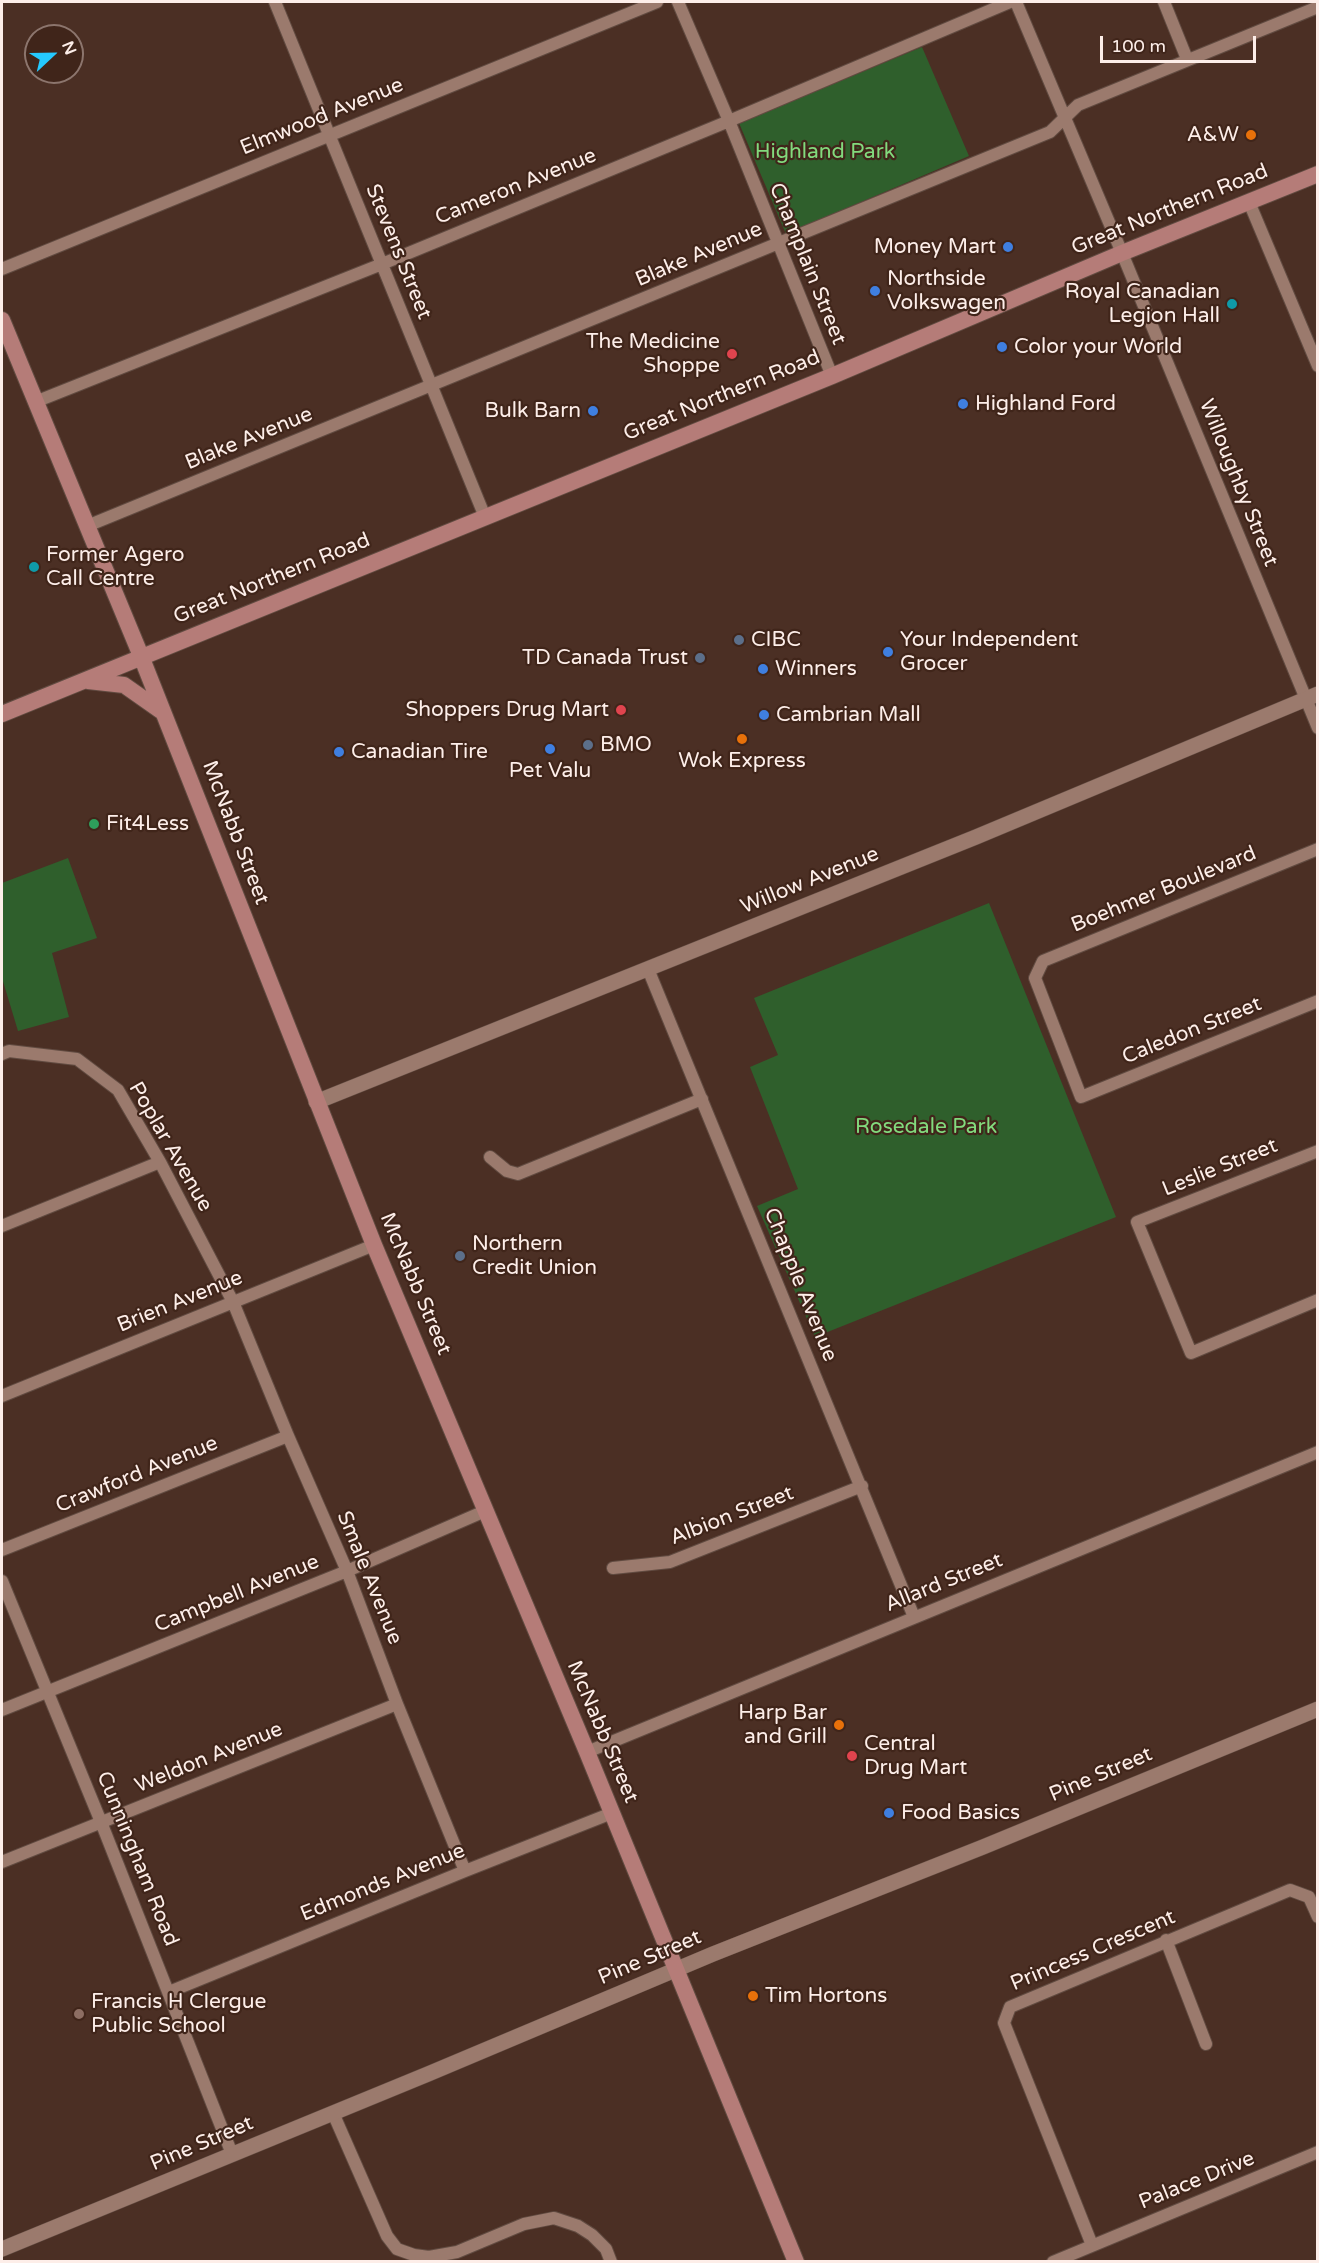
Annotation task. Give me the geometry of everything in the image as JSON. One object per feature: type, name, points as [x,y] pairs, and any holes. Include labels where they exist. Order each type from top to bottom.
[{"type":"main road","name":"Great Northern Road","points":[[2,714],[832,376],[1122,253],[1317,174]]},
{"type":"main road","name":"McNabb Street","points":[[2,320],[8,353],[35,402],[141,656],[374,1245],[587,1752],[795,2262]]},
{"type":"main road","points":[[87,681],[124,685],[163,712]]},
{"type":"street","name":"Stevens Street","points":[[275,2],[485,517]]},
{"type":"street","name":"Elmwood Avenue","points":[[2,269],[657,2]]},
{"type":"street","name":"Champlain Street","points":[[678,2],[729,121],[832,376]]},
{"type":"street","name":"Cameron Avenue","points":[[35,402],[382,264],[1010,2]]},
{"type":"street","name":"Willoughby Street","points":[[1016,2],[1311,697],[1317,728]]},
{"type":"street","points":[[1164,2],[1187,59]]},
{"type":"street","name":"Blake Avenue","points":[[87,526],[432,387],[1050,132],[1078,105],[1313,6]]},
{"type":"street","points":[[1249,202],[1317,366]]},
{"type":"street","name":"Willow Avenue","points":[[316,1102],[976,837],[1311,697]]},
{"type":"street","name":"Boehmer Boulevard","points":[[1082,1097],[1035,978],[1043,961],[1317,849]]},
{"type":"street","name":"Chapple Avenue","points":[[648,969],[914,1617]]},
{"type":"street","name":"Caledon Street","points":[[1082,1097],[1317,1001]]},
{"type":"street","name":"Poplar Avenue","points":[[2,1054],[9,1051],[76,1059],[118,1090],[160,1162],[234,1302]]},
{"type":"street","points":[[490,1157],[507,1171],[518,1174],[702,1100]]},
{"type":"street","name":"Leslie Street","points":[[1317,1151],[1137,1222],[1191,1353],[1317,1300]]},
{"type":"street","points":[[2,1226],[160,1162]]},
{"type":"street","name":"Brien Avenue","points":[[2,1396],[374,1245]]},
{"type":"street","name":"Smale Avenue","points":[[234,1302],[288,1436],[347,1571],[397,1704],[465,1871]]},
{"type":"street","name":"Crawford Avenue","points":[[2,1550],[288,1436]]},
{"type":"street","name":"Allard Street","points":[[587,1752],[1317,1452]]},
{"type":"street","name":"Albion Street","points":[[613,1568],[670,1562],[862,1486]]},
{"type":"street","name":"Campbell Avenue","points":[[2,1710],[347,1571],[485,1511]]},
{"type":"street","name":"Cunningham Road","points":[[2,1581],[101,1822],[232,2154]]},
{"type":"street","name":"Weldon Avenue","points":[[2,1862],[397,1704]]},
{"type":"street","name":"Pine Street","points":[[2,2249],[128,2199],[713,1954],[983,1847],[1317,1709]]},
{"type":"street","name":"Edmonds Avenue","points":[[169,1992],[612,1813]]},
{"type":"street","name":"Princess Crescent","points":[[1092,2245],[1004,2022],[1010,2007],[1290,1890],[1309,1897],[1317,1917]]},
{"type":"street","points":[[1166,1940],[1206,2044]]},
{"type":"street","points":[[333,2113],[387,2236],[397,2249],[429,2257],[447,2254],[524,2224],[554,2218],[578,2226],[592,2235],[606,2249],[611,2262]]},
{"type":"street","name":"Palace Drive","points":[[1053,2262],[1317,2152]]},
{"type":"green space","name":"Highland Park","points":[[922,47],[969,156],[786,234],[739,123]]},
{"type":"green space","points":[[68,858],[97,938],[52,953],[69,1017],[18,1031],[2,978],[2,883]]},
{"type":"green space","name":"Rosedale Park","points":[[989,903],[1116,1217],[815,1337],[757,1206],[798,1189],[750,1067],[778,1055],[754,998]]},
{"type":"place","name":"A&W","points":[[1251,135]]},
{"type":"place","name":"Money Mart","points":[[1008,247]]},
{"type":"place","name":"Northside Volkswagen","points":[[875,291]]},
{"type":"place","name":"Royal Canadian Legion Hall","points":[[1232,304]]},
{"type":"place","name":"Color your World","points":[[1002,347]]},
{"type":"place","name":"The Medicine Shoppe","points":[[732,354]]},
{"type":"place","name":"Highland Ford","points":[[963,404]]},
{"type":"place","name":"Bulk Barn","points":[[593,411]]},
{"type":"place","name":"Former Agero Call Centre","points":[[34,567]]},
{"type":"place","name":"CIBC","points":[[739,640]]},
{"type":"place","name":"Your Independent Grocer","points":[[888,652]]},
{"type":"place","name":"TD Canada Trust","points":[[700,658]]},
{"type":"place","name":"Winners","points":[[763,669]]},
{"type":"place","name":"Shoppers Drug Mart","points":[[621,710]]},
{"type":"place","name":"Cambrian Mall","points":[[764,715]]},
{"type":"place","name":"Wok Express","points":[[742,739]]},
{"type":"place","name":"BMO","points":[[588,745]]},
{"type":"place","name":"Pet Valu","points":[[550,749]]},
{"type":"place","name":"Canadian Tire","points":[[339,752]]},
{"type":"place","name":"Fit4Less","points":[[94,824]]},
{"type":"place","name":"Northern Credit Union","points":[[460,1256]]},
{"type":"place","name":"Harp Bar and Grill","points":[[839,1725]]},
{"type":"place","name":"Central Drug Mart","points":[[852,1756]]},
{"type":"place","name":"Food Basics","points":[[889,1813]]},
{"type":"place","name":"Tim Hortons","points":[[753,1996]]},
{"type":"place","name":"Francis H Clergue Public School","points":[[79,2014]]}]
